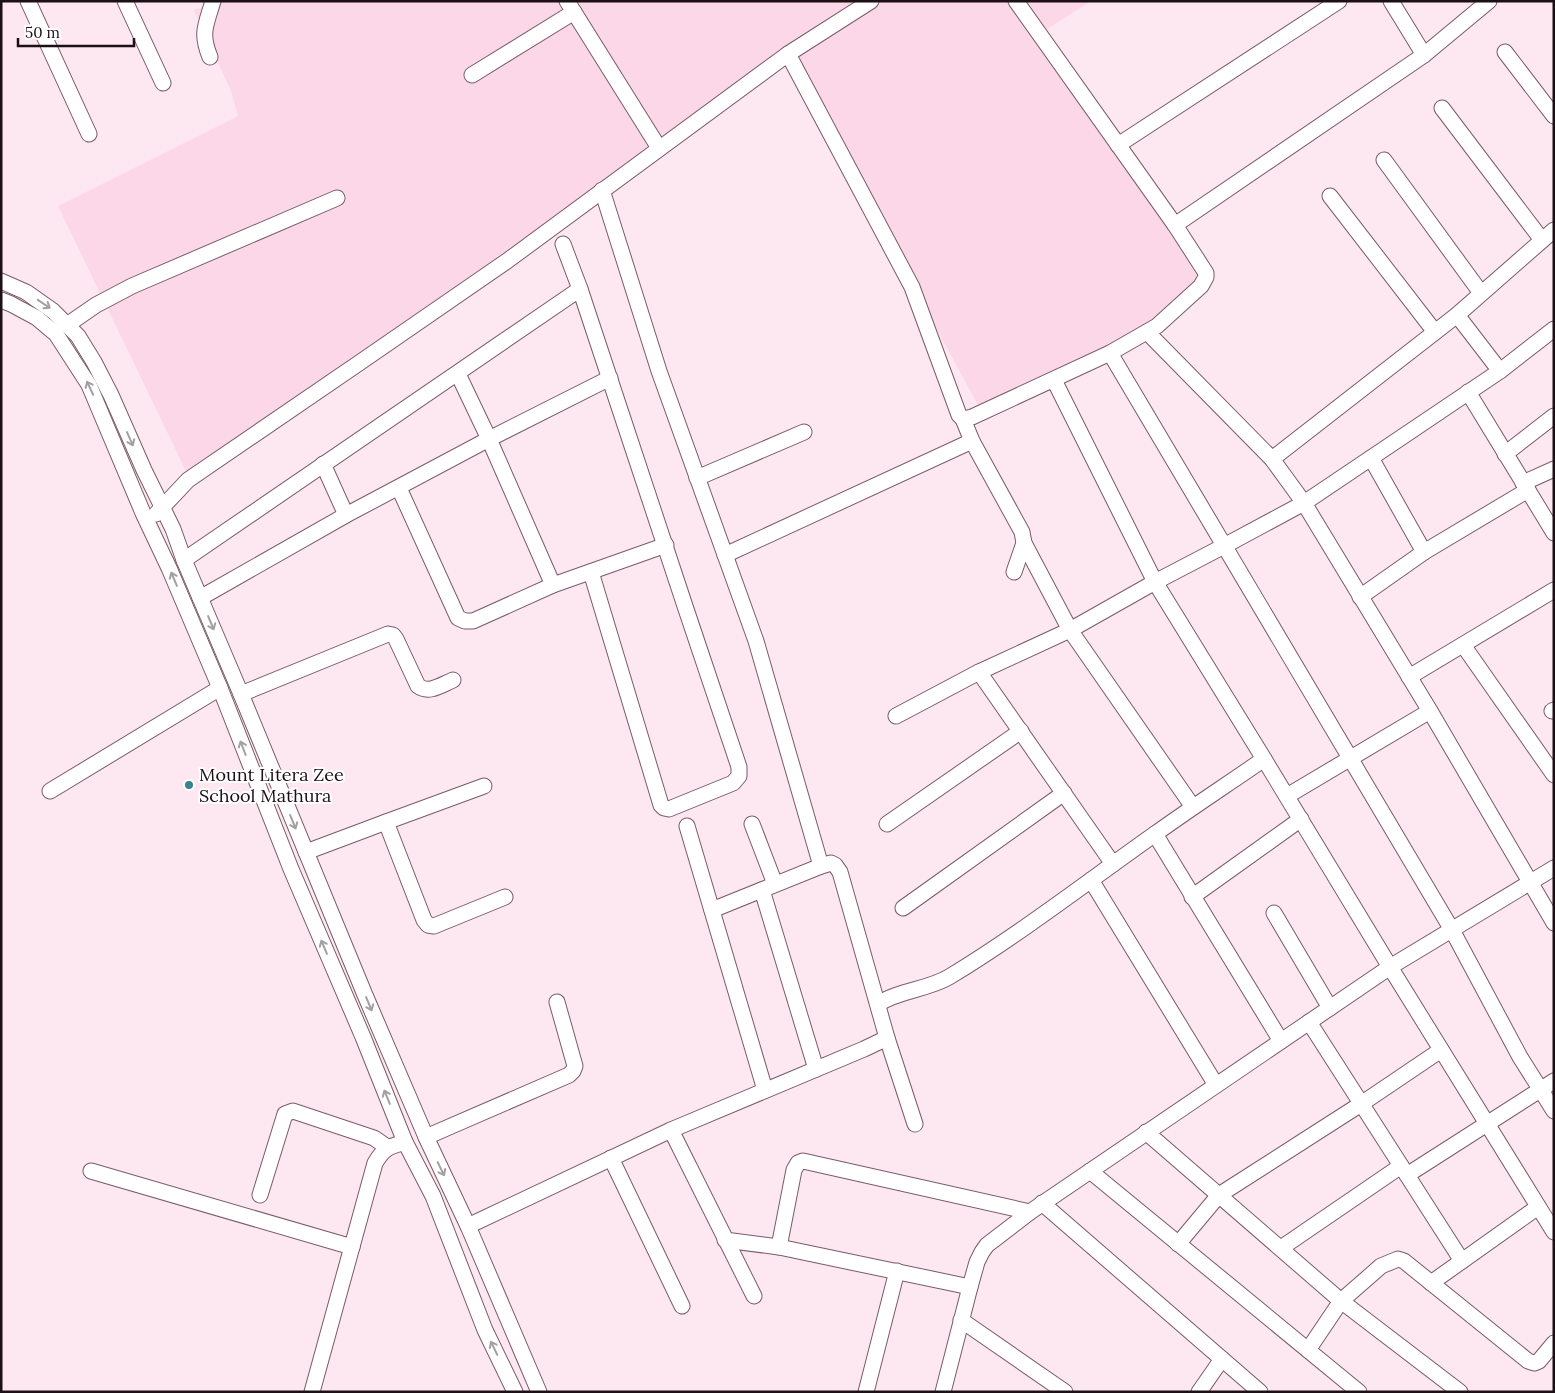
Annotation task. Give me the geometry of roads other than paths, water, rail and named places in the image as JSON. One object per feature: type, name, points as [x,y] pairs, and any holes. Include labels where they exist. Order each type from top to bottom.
[{"type":"street","points":[[28,1],[89,134]]},
{"type":"street","points":[[125,1],[163,83]]},
{"type":"street","points":[[210,57],[205,46],[204,32],[213,1]]},
{"type":"street","points":[[148,525],[188,480],[499,266],[788,54],[871,1]]},
{"type":"street","points":[[964,419],[1054,380],[1110,353],[1147,332],[1157,326],[1201,286],[1206,277],[1206,273],[1175,225],[1016,1]]},
{"type":"street","points":[[1118,145],[1339,1]]},
{"type":"street","points":[[1391,1],[1424,55]]},
{"type":"street","points":[[1175,225],[1424,55],[1489,1]]},
{"type":"street","points":[[472,75],[570,7],[659,148]]},
{"type":"street","points":[[1505,52],[1554,116]]},
{"type":"street","points":[[788,54],[912,287],[959,415],[964,419],[972,441],[1022,532],[1024,543],[1070,630],[1193,807]]},
{"type":"street","points":[[1442,108],[1542,240]]},
{"type":"street","points":[[1384,160],[1482,293]]},
{"type":"street","points":[[602,190],[659,371],[756,641],[821,866]]},
{"type":"street","points":[[1330,196],[1435,332]]},
{"type":"street","points":[[67,325],[96,305],[132,286],[337,198]]},
{"type":"street","points":[[1272,459],[1457,315],[1554,230]]},
{"type":"street","points":[[563,244],[580,289],[666,545],[690,625],[740,772],[733,783],[670,809],[664,808],[661,805],[591,572]]},
{"type":"street","points":[[1,281],[26,292],[53,311],[78,336],[94,362],[173,529],[184,560],[359,981],[426,1137],[468,1226],[539,1392]]},
{"type":"street","points":[[184,560],[580,289]]},
{"type":"street","points":[[1,300],[37,318],[56,334],[89,385],[220,688],[291,869],[405,1142],[434,1199],[485,1330],[515,1392]]},
{"type":"street","points":[[1457,315],[1500,370]]},
{"type":"street","points":[[896,716],[979,672],[1070,630],[1155,582],[1304,504],[1500,370],[1554,329]]},
{"type":"street","points":[[1147,332],[1272,459],[1304,504],[1430,711],[1554,923]]},
{"type":"street","points":[[1110,353],[1452,930],[1520,1057],[1554,1111]]},
{"type":"street","points":[[458,374],[554,585]]},
{"type":"street","points":[[200,598],[346,515],[489,439],[610,378]]},
{"type":"street","points":[[1054,380],[1155,582],[1554,1232]]},
{"type":"street","points":[[1468,392],[1554,534]]},
{"type":"street","points":[[1505,454],[1554,416]]},
{"type":"street","points":[[697,478],[804,432]]},
{"type":"street","points":[[724,555],[972,441]]},
{"type":"street","points":[[1371,458],[1424,552]]},
{"type":"street","points":[[323,464],[346,515]]},
{"type":"street","points":[[1360,597],[1424,552],[1554,469]]},
{"type":"street","points":[[399,488],[458,618],[465,621],[473,621],[554,585],[666,545]]},
{"type":"street","points":[[1014,572],[1024,543]]},
{"type":"street","points":[[1409,677],[1554,590]]},
{"type":"street","points":[[241,694],[388,634],[393,635],[396,639],[418,686],[422,689],[428,691],[453,680]]},
{"type":"street","points":[[1463,645],[1553,772]]},
{"type":"street","points":[[979,672],[1113,864]]},
{"type":"street","points":[[50,791],[220,688]]},
{"type":"street","points":[[1286,796],[1430,711]]},
{"type":"street","points":[[887,824],[1021,731]]},
{"type":"street","points":[[878,1004],[886,999],[933,985],[948,978],[1264,758]]},
{"type":"street","points":[[306,852],[484,786]]},
{"type":"street","points":[[903,908],[1064,793]]},
{"type":"street","points":[[1192,896],[1301,819]]},
{"type":"street","points":[[386,822],[424,920],[428,925],[434,926],[505,897]]},
{"type":"street","points":[[752,824],[816,1069]]},
{"type":"street","points":[[687,826],[765,1090]]},
{"type":"street","points":[[1155,834],[1281,1041]]},
{"type":"street","points":[[712,910],[821,866],[831,863],[836,865],[840,872],[887,1038],[915,1124]]},
{"type":"street","points":[[943,1392],[977,1262],[987,1245],[1036,1208],[1146,1132],[1390,967],[1554,868]]},
{"type":"street","points":[[1091,880],[1216,1085]]},
{"type":"street","points":[[1274,913],[1330,1008]]},
{"type":"street","points":[[342,988],[359,981]]},
{"type":"street","points":[[426,1137],[569,1075],[573,1071],[575,1066],[557,1002]]},
{"type":"street","points":[[1309,1022],[1462,1261]]},
{"type":"street","points":[[468,1226],[671,1130],[887,1038]]},
{"type":"street","points":[[1178,1244],[1219,1195],[1441,1050]]},
{"type":"street","points":[[1280,1248],[1404,1171],[1487,1124],[1540,1088],[1554,1081]]},
{"type":"street","points":[[260,1195],[285,1114],[289,1111],[366,1135],[387,1147]]},
{"type":"street","points":[[671,1130],[754,1296]]},
{"type":"street","points":[[1146,1132],[1341,1301],[1460,1392]]},
{"type":"street","points":[[312,1392],[375,1163],[387,1147],[405,1142]]},
{"type":"street","points":[[610,1158],[682,1306]]},
{"type":"street","points":[[779,1247],[794,1170],[798,1163],[803,1161],[1036,1208],[1260,1392]]},
{"type":"street","points":[[91,1171],[352,1247]]},
{"type":"street","points":[[1090,1171],[1359,1392]]},
{"type":"street","points":[[434,1199],[452,1191]]},
{"type":"street","points":[[1431,1283],[1538,1207]]},
{"type":"street","points":[[725,1240],[779,1247],[970,1287]]},
{"type":"street","points":[[1308,1350],[1341,1301],[1381,1266],[1398,1259],[1404,1261],[1528,1361],[1534,1363],[1538,1361],[1554,1343]]},
{"type":"street","points":[[866,1392],[896,1271]]},
{"type":"street","points":[[961,1320],[1065,1392]]},
{"type":"street","points":[[1199,1392],[1222,1359]]},
{"type":"place","name":"Mount Litera Zee School Mathura","points":[[189,785]]}]
